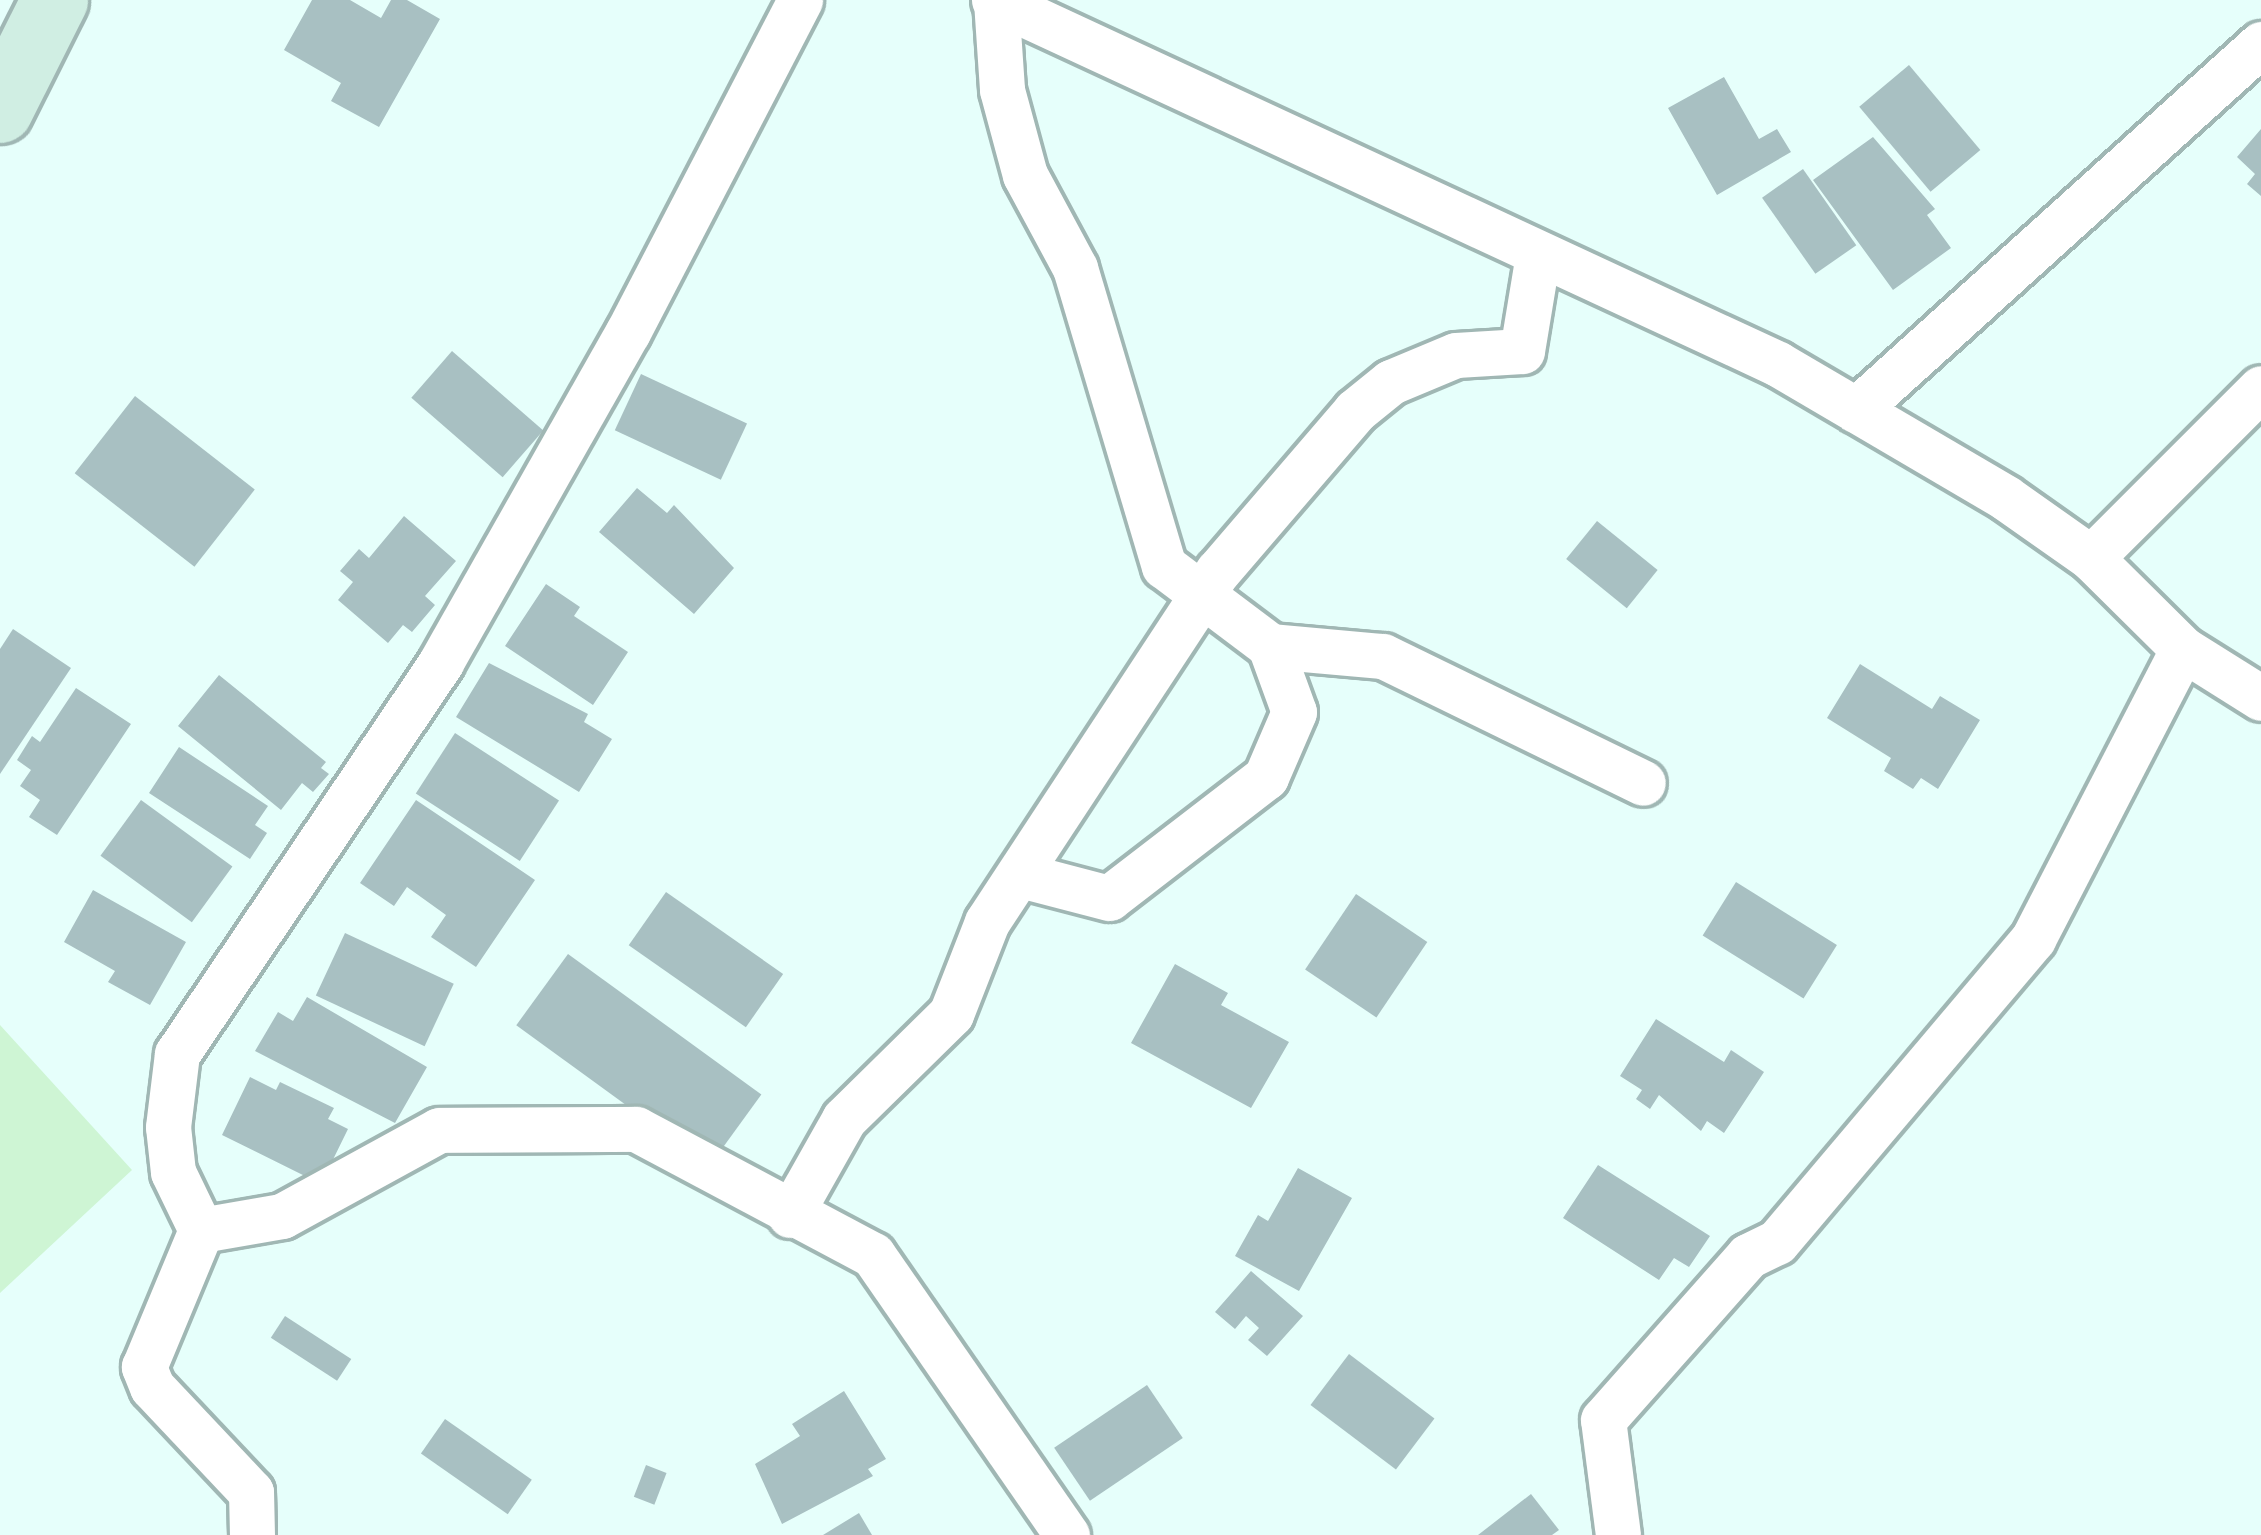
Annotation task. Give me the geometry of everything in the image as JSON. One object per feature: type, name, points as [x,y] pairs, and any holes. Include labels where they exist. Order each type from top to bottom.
[{"type":"street","points":[[0,110],[55,0]]},
{"type":"street","points":[[252,1535],[251,1492],[152,1387],[144,1366],[201,1230],[173,1172],[168,1127],[178,1054],[441,662],[628,332],[800,0]]},
{"type":"street","points":[[1021,875],[1109,898],[1267,777],[1294,712],[1270,646],[1164,566],[1075,268],[1024,175],[1002,90],[995,0],[1778,364],[2090,558],[2183,649],[2261,698]]},
{"type":"street","points":[[1856,410],[2261,44]]},
{"type":"street","points":[[790,1214],[844,1119],[951,1014],[987,922],[1208,595],[1218,571],[1355,411],[1390,382],[1456,355],[1522,351],[1538,254]]},
{"type":"street","points":[[2090,558],[2261,388]]},
{"type":"street","points":[[1270,646],[1383,656],[1643,782]]},
{"type":"street","points":[[1618,1535],[1603,1420],[1748,1256],[1777,1242],[2033,939],[2183,649]]},
{"type":"street","points":[[201,1230],[282,1216],[439,1130],[508,1126],[636,1129],[873,1256],[1067,1535]]},
{"type":"green space","points":[[0,1025],[132,1170],[0,1293]]},
{"type":"building","points":[[312,0],[350,0],[381,18],[391,0],[407,0],[440,19],[379,127],[331,101],[341,83],[284,50]]},
{"type":"building","points":[[1909,65],[1980,150],[1931,192],[1859,107]]},
{"type":"building","points":[[1724,77],[1759,139],[1777,129],[1791,152],[1717,195],[1668,108]]},
{"type":"building","points":[[2261,129],[2261,196],[2247,184],[2255,174],[2237,157]]},
{"type":"building","points":[[1873,137],[1935,209],[1927,215],[1951,248],[1893,290],[1813,180]]},
{"type":"building","points":[[1803,169],[1856,245],[1815,274],[1762,198]]},
{"type":"building","points":[[452,351],[543,430],[503,477],[411,398]]},
{"type":"building","points":[[641,374],[747,423],[721,480],[615,430]]},
{"type":"building","points":[[135,396],[255,490],[194,567],[75,473]]},
{"type":"building","points":[[637,488],[667,513],[674,505],[734,568],[694,614],[599,532]]},
{"type":"building","points":[[404,516],[456,561],[425,596],[435,605],[412,632],[403,625],[388,643],[338,600],[353,582],[340,571],[359,549],[369,558]]},
{"type":"building","points":[[1597,521],[1658,570],[1627,608],[1566,559]]},
{"type":"building","points":[[546,584],[580,607],[574,616],[628,652],[593,705],[505,646]]},
{"type":"building","points":[[13,629],[71,668],[0,774],[0,649]]},
{"type":"building","points":[[489,663],[588,714],[584,722],[612,739],[579,792],[456,717]]},
{"type":"building","points":[[1860,664],[1932,709],[1940,696],[1980,720],[1938,789],[1921,778],[1913,789],[1884,771],[1891,758],[1827,718]]},
{"type":"building","points":[[219,675],[326,762],[321,768],[329,774],[313,792],[302,783],[281,810],[178,726]]},
{"type":"building","points":[[76,688],[131,724],[57,835],[29,817],[40,800],[20,786],[31,770],[17,760],[32,736],[40,742]]},
{"type":"building","points":[[455,733],[559,801],[520,861],[416,793]]},
{"type":"building","points":[[179,747],[268,806],[255,825],[267,833],[250,859],[149,793]]},
{"type":"building","points":[[141,800],[232,866],[192,922],[100,856]]},
{"type":"building","points":[[416,800],[535,880],[476,967],[431,937],[446,915],[407,887],[394,906],[360,883]]},
{"type":"building","points":[[1736,882],[1837,945],[1804,998],[1703,935]]},
{"type":"building","points":[[93,890],[186,942],[150,1005],[108,982],[115,971],[64,942]]},
{"type":"building","points":[[666,892],[783,974],[746,1027],[629,945]]},
{"type":"building","points":[[1356,894],[1427,942],[1376,1018],[1305,969]]},
{"type":"building","points":[[345,933],[454,984],[425,1046],[316,996]]},
{"type":"building","points":[[568,954],[761,1094],[710,1166],[516,1025]]},
{"type":"building","points":[[1175,964],[1228,993],[1221,1005],[1289,1042],[1251,1108],[1131,1043]]},
{"type":"building","points":[[307,997],[427,1067],[395,1123],[255,1051],[278,1012],[293,1021]]},
{"type":"building","points":[[1656,1019],[1724,1062],[1731,1050],[1764,1072],[1724,1133],[1707,1121],[1701,1131],[1659,1095],[1650,1109],[1636,1099],[1642,1090],[1620,1076]]},
{"type":"building","points":[[250,1077],[276,1090],[280,1082],[334,1108],[328,1119],[348,1129],[321,1184],[222,1135]]},
{"type":"building","points":[[1598,1165],[1710,1236],[1689,1267],[1674,1258],[1659,1280],[1563,1218]]},
{"type":"building","points":[[1298,1168],[1352,1198],[1299,1291],[1235,1256],[1258,1215],[1268,1221]]},
{"type":"building","points":[[1251,1271],[1303,1316],[1267,1356],[1248,1340],[1259,1328],[1246,1316],[1235,1329],[1215,1312]]},
{"type":"building","points":[[285,1316],[351,1359],[337,1381],[271,1338]]},
{"type":"building","points":[[1349,1354],[1434,1418],[1396,1470],[1310,1405]]},
{"type":"building","points":[[1147,1385],[1183,1438],[1090,1501],[1054,1448]]},
{"type":"building","points":[[844,1391],[886,1459],[868,1469],[873,1476],[782,1524],[755,1464],[800,1436],[792,1424]]},
{"type":"building","points":[[445,1419],[532,1480],[508,1514],[421,1453]]},
{"type":"building","points":[[646,1465],[667,1473],[654,1505],[634,1497]]},
{"type":"building","points":[[1531,1494],[1559,1530],[1552,1535],[1478,1535]]},
{"type":"building","points":[[859,1513],[872,1535],[823,1535]]}]
